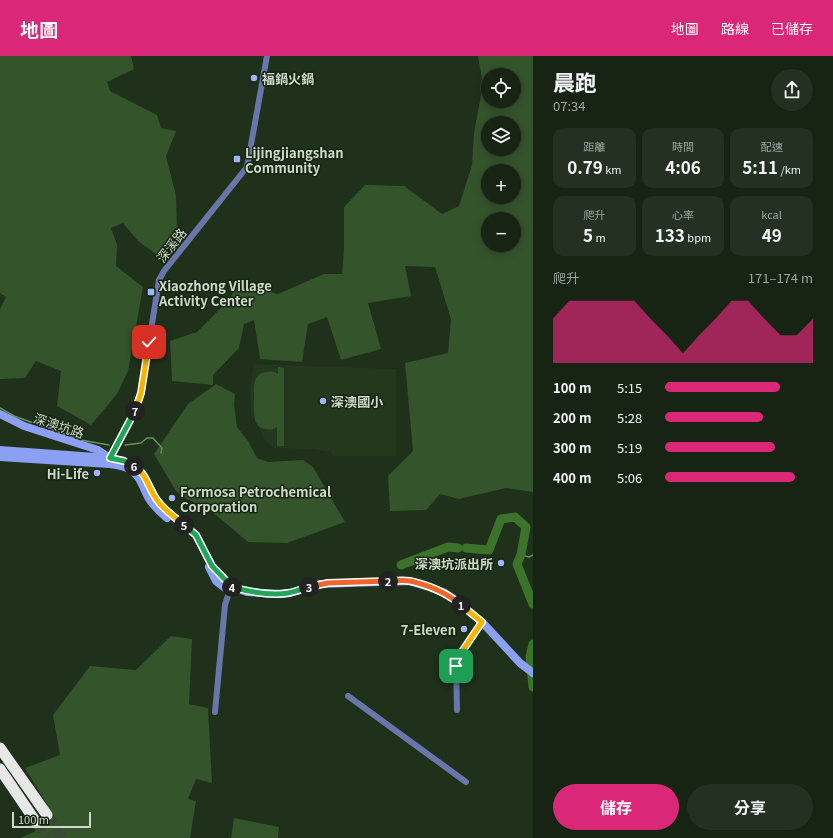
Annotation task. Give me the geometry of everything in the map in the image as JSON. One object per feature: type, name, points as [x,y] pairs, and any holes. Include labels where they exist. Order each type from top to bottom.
[{"type":"highway","points":[[0,748],[47,815]]},
{"type":"highway","points":[[0,768],[36,822]]},
{"type":"main road","name":"深澳坑路","points":[[0,414],[30,428],[98,450],[110,461],[124,461],[139,469],[156,499],[165,510],[196,535],[212,566],[232,586],[247,592],[281,594],[290,593],[320,584],[409,581],[445,593],[458,602],[482,622],[520,663],[531,671]]},
{"type":"main road","points":[[0,450],[110,461]]},
{"type":"main road","points":[[0,457],[110,461]]},
{"type":"street","name":"深溪路","points":[[110,461],[135,411],[141,393],[159,280],[164,271],[247,167],[267,56]]},
{"type":"street","points":[[215,712],[225,605],[232,586]]},
{"type":"street","points":[[457,710],[456,666],[459,656],[482,622]]},
{"type":"street","points":[[348,696],[466,782]]},
{"type":"shaded area","points":[[0,56],[131,56],[134,69],[107,82],[110,91],[157,115],[161,128],[176,131],[166,156],[176,196],[177,229],[159,256],[138,241],[123,223],[111,228],[117,245],[116,266],[143,287],[128,371],[117,394],[91,425],[57,406],[61,371],[36,361],[25,378],[0,379],[0,309],[6,297],[0,293]]},
{"type":"shaded area","points":[[478,56],[533,56],[533,492],[506,488],[459,499],[440,494],[426,510],[390,511],[388,476],[413,451],[405,363],[448,353],[451,319],[435,267],[405,266],[411,296],[368,303],[381,349],[341,360],[327,317],[308,324],[302,362],[260,359],[254,320],[244,324],[239,348],[213,375],[213,385],[172,381],[170,341],[197,332],[229,300],[238,284],[278,294],[324,274],[342,274],[344,249],[344,207],[365,185],[404,186],[442,214],[459,206],[472,165],[474,133],[481,96],[481,108],[521,108],[521,68],[481,68],[481,73]]},
{"type":"shaded area","name":"深澳國小","points":[[254,364],[396,369],[396,456],[333,456],[330,451],[274,448],[266,442],[251,414],[250,388]]},
{"type":"shaded area","points":[[278,367],[284,368],[284,446],[277,446],[277,427],[273,429],[261,428],[256,422],[254,413],[254,387],[256,379],[261,373],[275,372],[278,374]]},
{"type":"shaded area","points":[[216,384],[235,394],[234,405],[237,427],[248,441],[257,458],[268,462],[303,460],[313,467],[345,522],[287,543],[248,542],[210,510],[185,498],[176,491],[154,454],[188,404]]},
{"type":"shaded area","points":[[171,636],[192,639],[189,704],[208,708],[212,783],[196,779],[188,799],[196,801],[190,838],[20,838],[34,832],[54,816],[25,768],[60,755],[53,715],[90,666],[136,670]]},
{"type":"shaded area","points":[[234,818],[279,827],[278,838],[231,838]]},
{"type":"waterway","points":[[0,408],[14,416],[81,440],[109,445]]},
{"type":"waterway","points":[[125,445],[141,443],[147,438],[153,438],[162,448],[161,453]]},
{"type":"waterway","points":[[466,548],[489,550],[501,519],[515,517],[526,527],[521,555],[517,564],[533,604]]},
{"type":"waterway","points":[[401,565],[448,547],[458,548]]},
{"type":"waterway","points":[[521,555],[529,557],[533,555]]},
{"type":"waterway","points":[[533,644],[530,657],[533,687]]},
{"type":"tunnel","points":[[47,815],[62,838]]},
{"type":"tunnel","points":[[36,822],[47,838]]},
{"type":"place","name":"褔鍋火鍋","points":[[254,78]]},
{"type":"place","name":"Lijingjiangshan Community","points":[[237,159]]},
{"type":"place","name":"Xiaozhong Village Activity Center","points":[[151,292]]},
{"type":"place","name":"深澳國小","points":[[323,401]]},
{"type":"place","name":"Hi-Life","points":[[97,473]]},
{"type":"place","name":"Formosa Petrochemical Corporation","points":[[172,498]]},
{"type":"place","name":"深澳坑派出所","points":[[501,563]]},
{"type":"place","name":"7-Eleven","points":[[464,629]]},
{"type":"route","points":[[149,342],[141,393],[135,411],[110,458],[124,461],[139,469],[148,482],[156,499],[165,510],[196,535],[212,566],[232,586],[247,592],[281,594],[290,593],[320,584],[409,581],[445,593],[482,622],[459,656],[456,666]]}]
